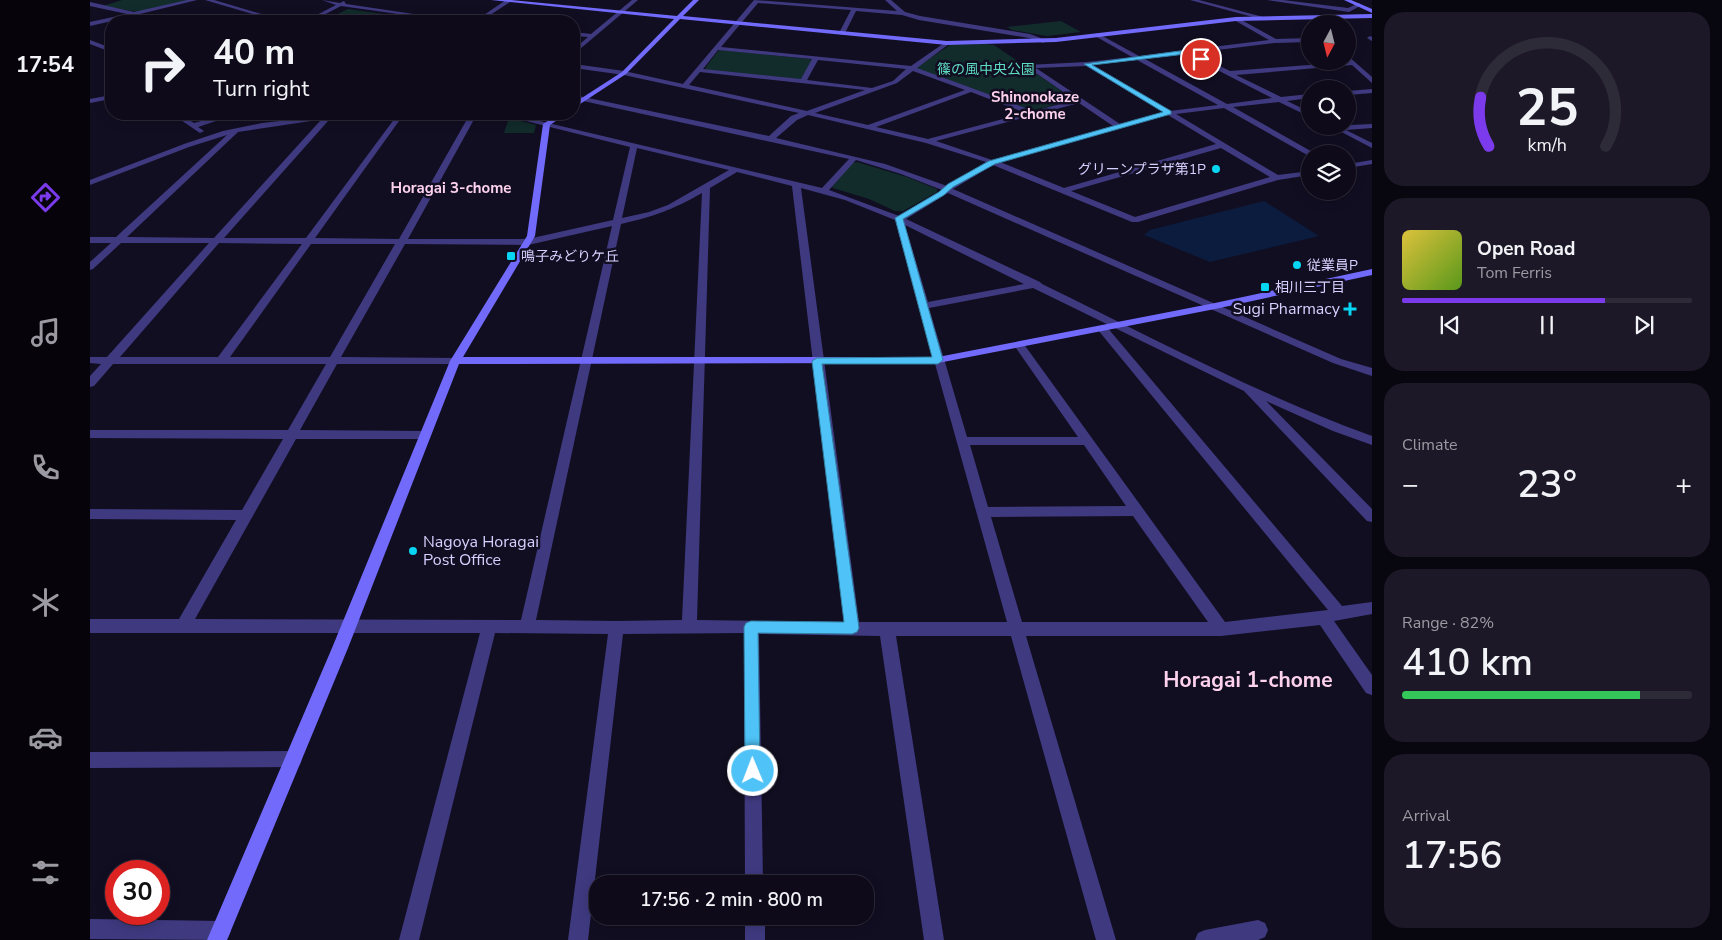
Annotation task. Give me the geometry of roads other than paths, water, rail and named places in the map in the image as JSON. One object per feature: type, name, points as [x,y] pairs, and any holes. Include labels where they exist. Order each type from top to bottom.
[{"type":"street","points":[[130,15],[194,0]]},
{"type":"street","points":[[208,0],[261,15]]},
{"type":"street","points":[[325,0],[342,5],[414,15]]},
{"type":"street","points":[[321,15],[351,0]]},
{"type":"street","points":[[494,0],[947,43],[1044,40],[1236,19],[1372,16]]},
{"type":"street","points":[[580,47],[635,0]]},
{"type":"street","points":[[580,101],[624,73],[696,0]]},
{"type":"street","points":[[685,86],[756,0],[903,13],[919,18],[1030,36],[1044,40]]},
{"type":"street","points":[[888,0],[903,13]]},
{"type":"street","points":[[1193,0],[1264,18]]},
{"type":"street","points":[[1270,0],[1349,10],[1359,5]]},
{"type":"street","points":[[1290,2],[1296,0]]},
{"type":"street","points":[[1347,0],[1372,11]]},
{"type":"street","points":[[487,15],[509,1]]},
{"type":"street","points":[[93,4],[110,2]]},
{"type":"street","points":[[93,4],[138,15]]},
{"type":"street","points":[[842,33],[854,9]]},
{"type":"street","points":[[1236,19],[1275,41]]},
{"type":"street","points":[[90,24],[105,21]]},
{"type":"street","points":[[580,35],[593,36]]},
{"type":"street","points":[[1097,35],[1301,148]]},
{"type":"street","points":[[1119,126],[1029,66],[1087,64],[1275,41],[1301,40]]},
{"type":"street","points":[[90,42],[105,48]]},
{"type":"street","points":[[771,139],[794,118],[807,112],[895,82],[947,43]]},
{"type":"street","points":[[90,48],[101,46]]},
{"type":"street","points":[[717,48],[912,68],[1033,113]]},
{"type":"street","points":[[1187,52],[1301,110]]},
{"type":"street","points":[[803,81],[816,58]]},
{"type":"street","points":[[1087,64],[1277,178]]},
{"type":"street","points":[[1356,66],[1372,81]]},
{"type":"street","points":[[580,67],[624,73],[871,126],[928,141],[992,162],[1135,220],[1277,178],[1301,174]]},
{"type":"street","points":[[1230,74],[1301,68]]},
{"type":"street","points":[[698,70],[873,90]]},
{"type":"street","points":[[871,126],[971,90]]},
{"type":"street","points":[[1356,92],[1372,91]]},
{"type":"street","points":[[898,218],[992,162],[1168,113],[1301,97]]},
{"type":"street","points":[[90,102],[105,98]]},
{"type":"street","points":[[580,98],[771,139],[897,169],[947,189],[1337,361],[1372,372]]},
{"type":"street","points":[[928,141],[1079,101]]},
{"type":"street","points":[[184,120],[210,138]]},
{"type":"street","points":[[193,126],[213,120]]},
{"type":"street","points":[[90,183],[236,130],[297,120]]},
{"type":"street","points":[[90,383],[325,120]]},
{"type":"street","points":[[221,361],[397,120]]},
{"type":"street","points":[[183,626],[471,120]]},
{"type":"street","points":[[529,120],[825,190],[864,202],[1037,284],[1246,387],[1337,428],[1372,441]]},
{"type":"street","points":[[90,929],[219,936],[349,626],[454,361],[531,236],[547,124],[553,120]]},
{"type":"street","points":[[1356,126],[1372,126]]},
{"type":"street","points":[[90,267],[236,130]]},
{"type":"street","points":[[1351,135],[1372,146]]},
{"type":"street","points":[[527,626],[634,145]]},
{"type":"street","points":[[1063,191],[1222,145]]},
{"type":"street","points":[[825,190],[854,158]]},
{"type":"street","points":[[1356,165],[1372,162]]},
{"type":"street","points":[[90,240],[528,242],[616,223],[671,207],[735,170]]},
{"type":"street","points":[[796,184],[852,628]]},
{"type":"street","points":[[689,626],[706,188]]},
{"type":"street","points":[[898,218],[1018,628],[1106,940]]},
{"type":"street","points":[[90,360],[585,362],[938,360],[1215,306],[1372,272]]},
{"type":"street","points":[[923,306],[1037,284]]},
{"type":"street","points":[[1102,328],[1339,613]]},
{"type":"street","points":[[1019,345],[1220,628]]},
{"type":"street","points":[[1246,387],[1372,517]]},
{"type":"street","points":[[90,434],[424,435]]},
{"type":"street","points":[[962,442],[1087,441]]},
{"type":"street","points":[[983,512],[1137,511]]},
{"type":"street","points":[[90,514],[245,515]]},
{"type":"street","points":[[90,626],[527,626],[616,628],[689,626],[887,629],[1220,628],[1324,618],[1339,613],[1372,608]]},
{"type":"street","points":[[1324,618],[1372,688]]},
{"type":"street","points":[[409,940],[489,626]]},
{"type":"street","points":[[751,627],[754,875]]},
{"type":"street","points":[[578,940],[616,628]]},
{"type":"street","points":[[887,629],[934,940]]},
{"type":"street","points":[[90,760],[294,759]]},
{"type":"street","points":[[754,925],[755,940]]},
{"type":"street","points":[[1205,940],[1258,930]]},
{"type":"water","points":[[1264,201],[1319,236],[1210,262],[1144,235],[1150,230]]},
{"type":"place","name":"グリーンプラザ第1P","points":[[1216,169]]},
{"type":"place","name":"鳴子みどりケ丘","points":[[511,256]]},
{"type":"place","name":"従業員P","points":[[1297,265]]},
{"type":"place","name":"相川三丁目","points":[[1265,287]]},
{"type":"place","name":"Sugi Pharmacy","points":[[1350,309]]},
{"type":"place","name":"Nagoya Horagai Post Office","points":[[413,551]]},
{"type":"district","name":"Shinonokaze 2-chome","points":[[1035,106]]},
{"type":"district","name":"Horagai 3-chome","points":[[451,188]]},
{"type":"district","name":"Horagai 1-chome","points":[[1248,680]]},
{"type":"park label","name":"篠の風中央公園","points":[[986,69]]}]
